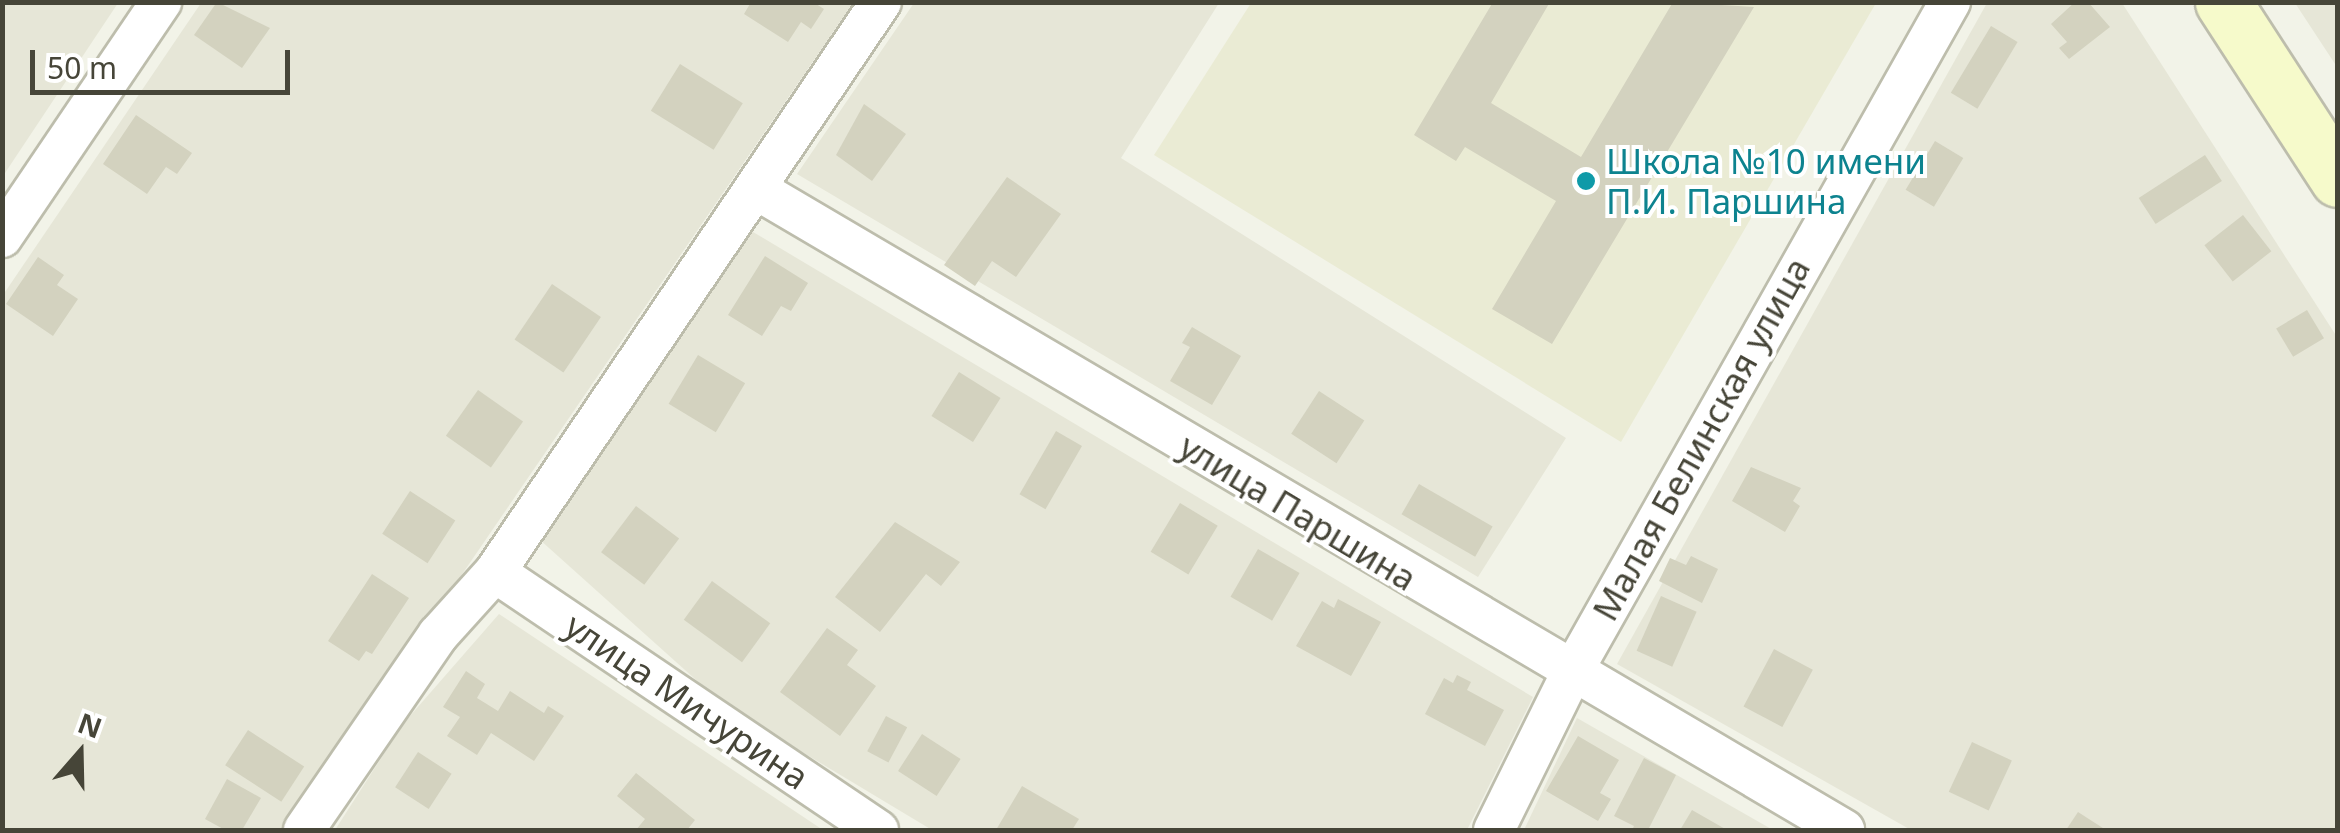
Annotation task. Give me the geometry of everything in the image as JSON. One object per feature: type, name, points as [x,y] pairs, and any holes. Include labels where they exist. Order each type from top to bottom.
[{"type":"main road","points":[[2223,2],[2338,179]]},
{"type":"street","points":[[2,237],[161,2]]},
{"type":"street","points":[[304,830],[438,635],[496,572],[881,2]]},
{"type":"street","name":"Малая Белинская улица","points":[[1494,830],[1570,674],[1950,2]]},
{"type":"street","name":"улица Паршина","points":[[756,189],[1570,674],[1844,830]]},
{"type":"street","name":"улица Мичурина","points":[[496,572],[878,830]]},
{"type":"shaded area","points":[[2,3],[118,3],[3,176]]},
{"type":"shaded area","points":[[201,3],[853,3],[287,830],[3,830],[3,295]]},
{"type":"shaded area","points":[[914,3],[1219,3],[1121,158],[1566,438],[1478,577],[797,174]]},
{"type":"shaded area","points":[[1251,3],[1876,3],[1621,442],[1154,155]]},
{"type":"shaded area","points":[[1987,3],[2122,3],[2337,337],[2337,830],[1911,830],[1617,664]]},
{"type":"shaded area","points":[[2295,3],[2337,3],[2337,67]]},
{"type":"shaded area","points":[[748,229],[1533,697],[1467,830],[932,830],[724,705],[539,539]]},
{"type":"shaded area","points":[[499,614],[823,830],[335,830],[403,724]]},
{"type":"shaded area","points":[[1577,718],[1773,830],[1524,830]]},
{"type":"building","points":[[217,2],[270,28],[242,68],[194,35]]},
{"type":"building","points":[[751,2],[813,2],[824,9],[811,29],[801,22],[788,42],[744,14]]},
{"type":"building","name":"Школа №10 имени П.И. Паршина","points":[[1493,2],[1550,2],[1491,103],[1581,157],[1673,2],[1754,7],[1552,344],[1492,309],[1556,201],[1465,147],[1456,161],[1414,135]]},
{"type":"building","points":[[2075,2],[2088,2],[2110,27],[2069,59],[2059,48],[2067,42],[2051,24]]},
{"type":"building","points":[[1991,26],[2018,42],[1977,109],[1951,93]]},
{"type":"building","points":[[680,64],[743,103],[714,150],[651,111]]},
{"type":"building","points":[[864,104],[906,134],[872,181],[836,155]]},
{"type":"building","points":[[136,115],[192,153],[177,174],[166,167],[147,194],[103,164]]},
{"type":"building","points":[[1935,141],[1963,158],[1934,207],[1906,190]]},
{"type":"building","points":[[2205,155],[2222,181],[2156,224],[2139,198]]},
{"type":"building","points":[[1007,177],[1061,214],[1016,277],[992,261],[975,286],[944,265]]},
{"type":"building","points":[[2243,215],[2271,251],[2233,281],[2204,245]]},
{"type":"building","points":[[765,256],[808,283],[791,311],[781,306],[762,336],[728,315]]},
{"type":"building","points":[[38,257],[64,275],[57,285],[78,299],[53,336],[6,304]]},
{"type":"building","points":[[552,284],[601,317],[563,373],[515,340]]},
{"type":"building","points":[[2307,310],[2324,338],[2293,357],[2276,329]]},
{"type":"building","points":[[1192,327],[1241,356],[1212,405],[1170,381],[1190,347],[1182,343]]},
{"type":"building","points":[[698,355],[745,383],[716,432],[669,404]]},
{"type":"building","points":[[959,372],[1001,398],[973,442],[931,416]]},
{"type":"building","points":[[478,390],[523,422],[491,467],[446,436]]},
{"type":"building","points":[[1319,391],[1364,420],[1337,463],[1291,434]]},
{"type":"building","points":[[1056,431],[1082,446],[1045,509],[1020,494]]},
{"type":"building","points":[[1751,467],[1801,488],[1793,501],[1800,506],[1785,532],[1732,501]]},
{"type":"building","points":[[1419,484],[1493,526],[1475,557],[1402,514]]},
{"type":"building","points":[[410,491],[455,520],[428,563],[382,534]]},
{"type":"building","points":[[1180,503],[1218,526],[1188,575],[1151,552]]},
{"type":"building","points":[[636,506],[679,538],[644,585],[601,552]]},
{"type":"building","points":[[895,522],[960,562],[941,586],[926,574],[880,632],[835,597]]},
{"type":"building","points":[[1258,549],[1300,573],[1272,621],[1230,597]]},
{"type":"building","points":[[1691,556],[1718,569],[1702,603],[1659,581],[1670,558],[1686,565]]},
{"type":"building","points":[[372,574],[409,598],[372,654],[366,651],[359,661],[328,641]]},
{"type":"building","points":[[712,581],[770,623],[742,662],[684,620]]},
{"type":"building","points":[[1661,596],[1697,612],[1672,667],[1637,651]]},
{"type":"building","points":[[1338,599],[1381,622],[1351,676],[1296,646],[1322,601],[1334,608]]},
{"type":"building","points":[[827,628],[858,650],[847,665],[876,686],[840,736],[780,692]]},
{"type":"building","points":[[1774,649],[1813,670],[1782,727],[1743,706]]},
{"type":"building","points":[[466,671],[485,684],[477,698],[498,711],[510,691],[544,713],[548,706],[564,716],[534,761],[491,733],[477,755],[447,736],[460,717],[443,707]]},
{"type":"building","points":[[1457,675],[1471,682],[1467,690],[1504,710],[1485,746],[1425,714],[1444,678],[1453,683]]},
{"type":"building","points":[[886,716],[907,727],[888,763],[867,751]]},
{"type":"building","points":[[248,730],[304,766],[281,802],[225,765]]},
{"type":"building","points":[[922,734],[961,759],[937,796],[898,771]]},
{"type":"building","points":[[1578,736],[1619,760],[1600,793],[1611,799],[1598,821],[1546,791]]},
{"type":"building","points":[[1972,742],[2012,761],[1989,810],[1949,792]]},
{"type":"building","points":[[418,752],[452,774],[429,809],[395,787]]},
{"type":"building","points":[[1644,758],[1676,775],[1648,830],[1632,830],[1634,826],[1614,816]]},
{"type":"building","points":[[636,773],[695,820],[687,830],[636,830],[645,819],[617,796]]},
{"type":"building","points":[[227,779],[261,798],[242,830],[225,830],[205,819]]},
{"type":"building","points":[[1022,786],[1079,819],[1072,830],[996,830]]},
{"type":"building","points":[[1692,810],[1727,830],[1680,830]]},
{"type":"building","points":[[2078,812],[2106,830],[2066,830]]},
{"type":"place","name":"Школа №10 имени П.И. Паршина","points":[[1586,181]]}]
